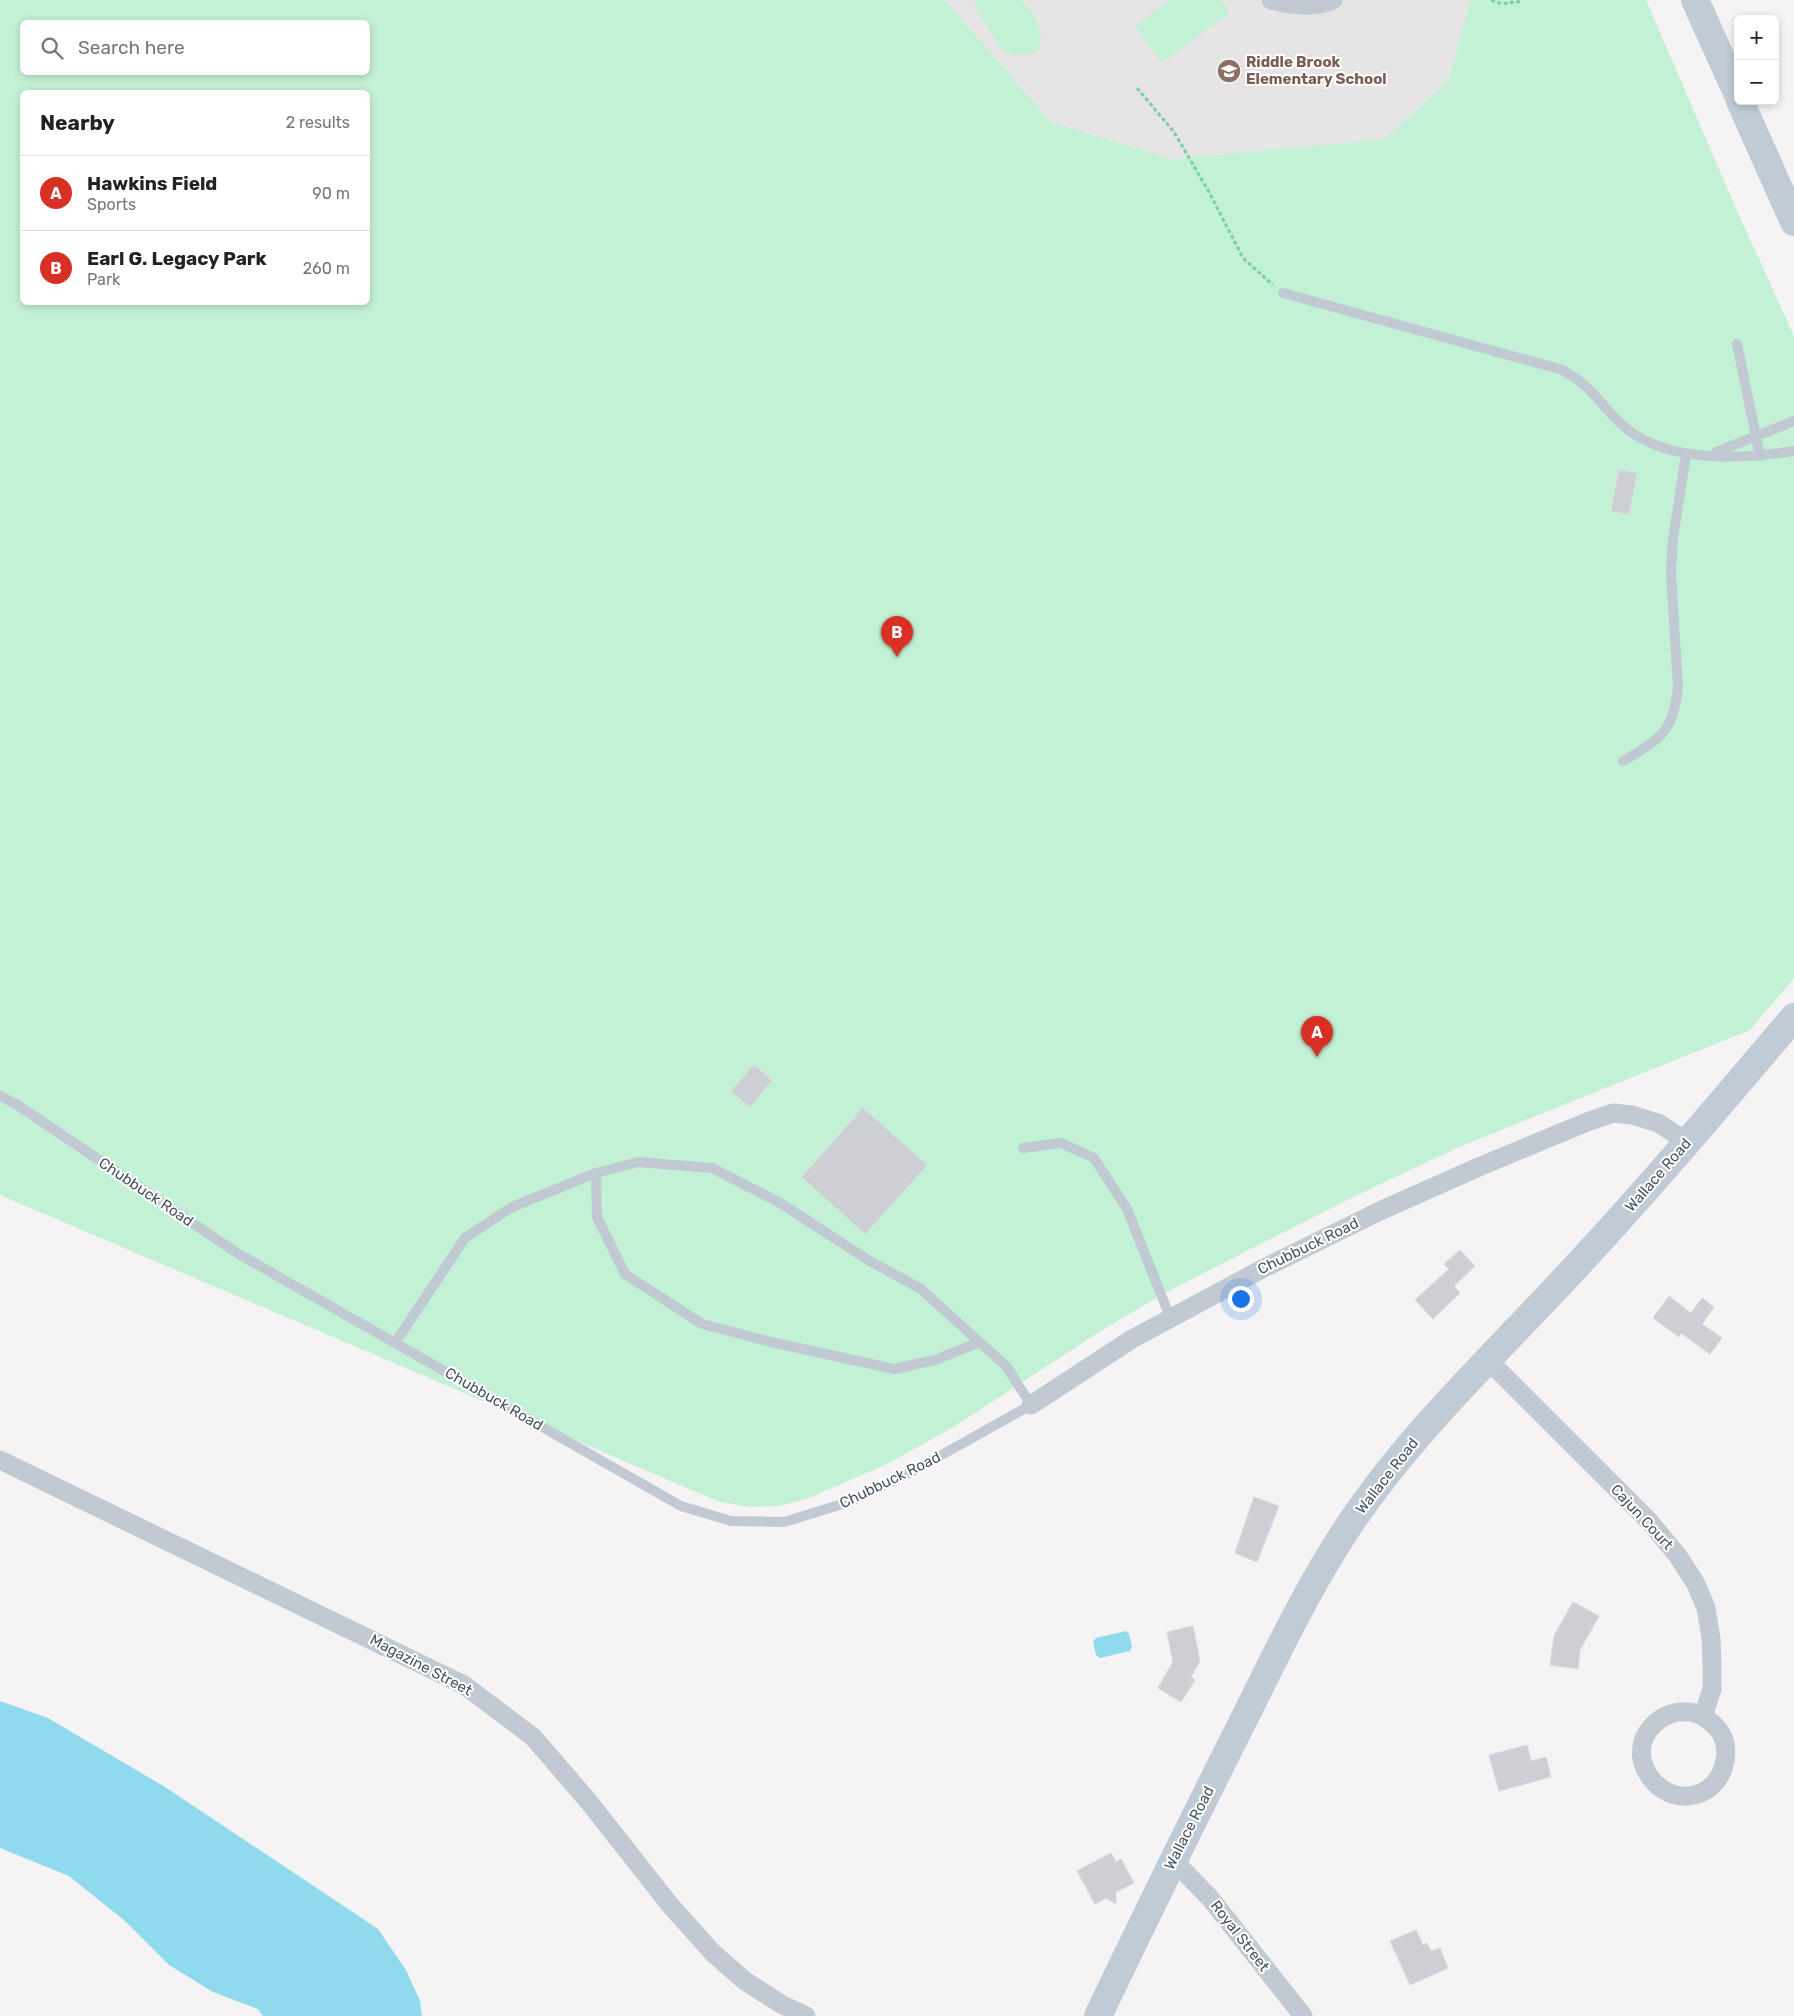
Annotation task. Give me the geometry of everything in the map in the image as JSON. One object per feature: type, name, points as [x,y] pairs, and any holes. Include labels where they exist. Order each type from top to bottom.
[{"type":"street","points":[[1270,0],[1304,5],[1316,5],[1333,0]]},
{"type":"street","points":[[1695,0],[1734,86]]},
{"type":"street","points":[[1742,105],[1794,222]]},
{"type":"street","name":"Wallace Road","points":[[1098,2016],[1173,1860],[1314,1583],[1347,1528],[1385,1476],[1420,1433],[1565,1278],[1688,1142],[1794,1017]]},
{"type":"street","name":"Chubbuck Road","points":[[1031,1405],[1132,1339],[1266,1267],[1382,1210],[1481,1166],[1612,1113],[1632,1115],[1658,1122],[1688,1142]]},
{"type":"street","name":"Cajun Court","points":[[1488,1359],[1649,1521],[1678,1556],[1696,1584],[1706,1608],[1711,1647],[1712,1689],[1704,1716]]},
{"type":"street","name":"Magazine Street","points":[[0,1460],[464,1685],[533,1737],[589,1802],[670,1905],[713,1953],[745,1981],[781,2004],[806,2016]]},
{"type":"street","points":[[1675,1712],[1690,1712],[1704,1716],[1714,1724],[1724,1741],[1726,1761],[1721,1774],[1713,1784],[1697,1794],[1677,1796],[1663,1791],[1652,1782],[1644,1769],[1641,1754],[1647,1734],[1651,1727],[1662,1718],[1675,1712]]},
{"type":"street","name":"Royal Street","points":[[1173,1860],[1210,1898],[1303,2016]]},
{"type":"lane","points":[[1283,293],[1563,370],[1583,384],[1606,410],[1630,432],[1653,444],[1686,454],[1760,456],[1794,451]]},
{"type":"lane","points":[[1737,344],[1760,456]]},
{"type":"lane","points":[[1710,455],[1794,421]]},
{"type":"lane","points":[[1623,761],[1655,742],[1663,734],[1676,706],[1678,688],[1672,572],[1673,539],[1686,454]]},
{"type":"lane","name":"Chubbuck Road","points":[[0,1096],[16,1104],[237,1253],[681,1506],[731,1521],[784,1522],[848,1502],[913,1471],[1031,1405]]},
{"type":"lane","points":[[1023,1148],[1061,1143],[1094,1158],[1127,1209],[1170,1317]]},
{"type":"lane","points":[[395,1343],[464,1238],[512,1207],[596,1173],[638,1162],[712,1168],[782,1204],[868,1260],[921,1289],[1007,1367],[1031,1405]]},
{"type":"lane","points":[[596,1173],[597,1217],[625,1274],[702,1324],[771,1342],[894,1369],[935,1360],[980,1342]]},
{"type":"path","points":[[1491,0],[1506,5],[1517,1],[1521,2]]},
{"type":"path","points":[[1137,88],[1174,132],[1209,192],[1243,258],[1283,293]]},
{"type":"shaded area","name":"Riddle Brook Elementary School","points":[[945,0],[1470,0],[1449,80],[1385,139],[1173,159],[1051,122]]},
{"type":"green space","points":[[0,0],[945,0],[1051,122],[1173,159],[1385,139],[1449,80],[1470,0],[1646,0],[1738,213],[1794,336],[1794,978],[1750,1030],[1459,1147],[1351,1198],[1163,1294],[1099,1332],[955,1426],[887,1464],[809,1498],[779,1506],[751,1507],[720,1502],[0,1195]]},
{"type":"green space","points":[[975,0],[1021,0],[1035,18],[1040,30],[1041,37],[1037,52],[1019,56],[1002,50],[975,8]]},
{"type":"green space","points":[[1170,0],[1221,0],[1230,13],[1162,63],[1135,26]]},
{"type":"water","points":[[1126,1631],[1129,1634],[1132,1647],[1130,1651],[1100,1658],[1096,1655],[1093,1641],[1096,1638]]},
{"type":"water","points":[[0,1701],[48,1718],[165,1787],[378,1929],[406,1970],[420,2001],[422,2016],[263,2016],[258,2009],[213,1992],[169,1965],[125,1921],[69,1876],[0,1848]]},
{"type":"building","points":[[1619,470],[1637,473],[1629,514],[1611,511]]},
{"type":"building","points":[[754,1065],[772,1080],[750,1107],[731,1091]]},
{"type":"building","points":[[863,1108],[927,1165],[865,1234],[802,1177]]},
{"type":"building","points":[[1460,1250],[1475,1266],[1454,1286],[1460,1293],[1433,1319],[1415,1300],[1449,1269],[1444,1264]]},
{"type":"building","points":[[1669,1296],[1691,1313],[1702,1298],[1714,1307],[1702,1324],[1722,1338],[1710,1354],[1681,1333],[1679,1337],[1653,1318]]},
{"type":"building","points":[[1254,1497],[1279,1506],[1257,1562],[1235,1553]]},
{"type":"building","points":[[1573,1602],[1599,1616],[1580,1650],[1578,1669],[1550,1665],[1554,1636]]},
{"type":"building","points":[[1193,1626],[1200,1661],[1191,1677],[1195,1680],[1181,1702],[1158,1688],[1173,1662],[1167,1632]]},
{"type":"building","points":[[1527,1745],[1531,1761],[1546,1757],[1551,1777],[1499,1791],[1489,1755]]},
{"type":"building","points":[[1111,1853],[1116,1862],[1121,1859],[1134,1883],[1116,1892],[1116,1904],[1106,1898],[1095,1904],[1077,1871]]},
{"type":"building","points":[[1416,1930],[1423,1945],[1427,1943],[1431,1951],[1440,1948],[1448,1968],[1410,1985],[1390,1941]]},
{"type":"place","name":"Riddle Brook Elementary School","points":[[1229,71]]},
{"type":"place","name":"Earl G. Legacy Park","points":[[897,657]]},
{"type":"place","name":"Hawkins Field","points":[[1317,1057]]}]
